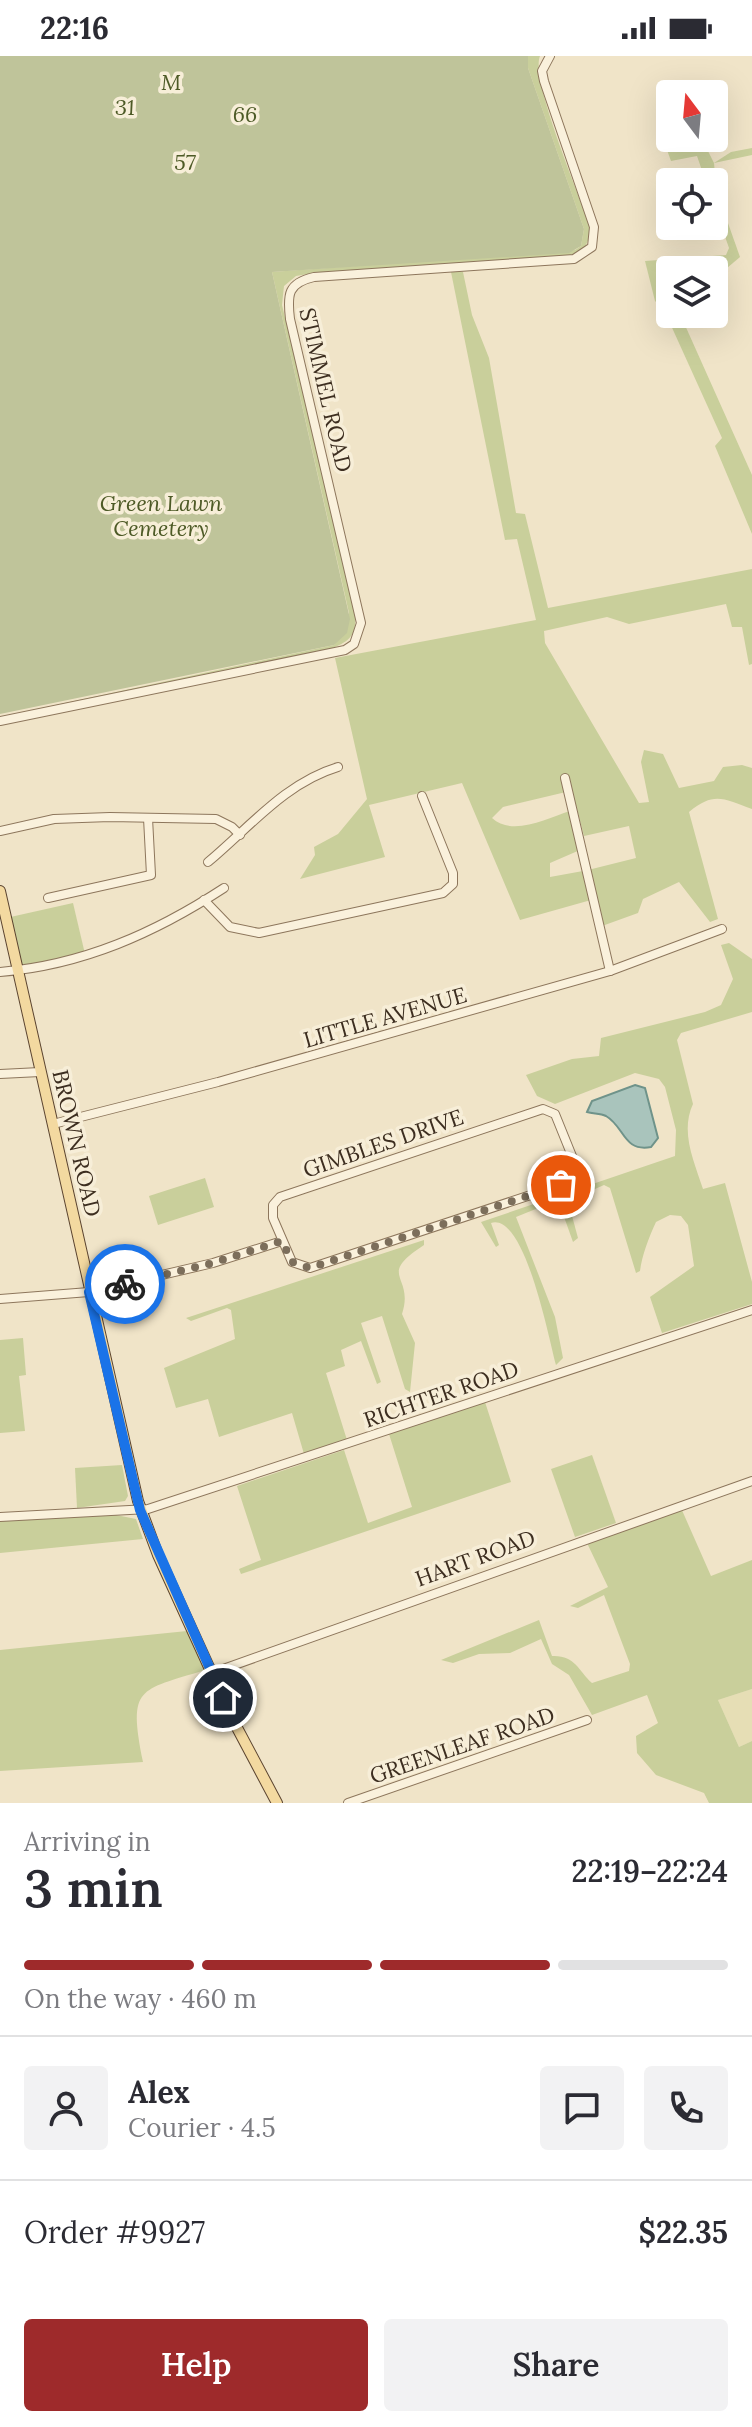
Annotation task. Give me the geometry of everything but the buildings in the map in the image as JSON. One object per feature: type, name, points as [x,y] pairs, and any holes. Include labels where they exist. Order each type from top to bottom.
[{"type":"main road","name":"BROWN ROAD","points":[[0,891],[140,1510],[246,1748],[277,1803]]},
{"type":"street","name":"STIMMEL ROAD","points":[[0,721],[333,652],[354,644],[361,623],[287,298],[291,287],[299,280],[314,277],[574,259],[592,247],[594,227],[544,81],[542,71],[550,56]]},
{"type":"street","points":[[208,862],[287,791],[304,779],[338,767]]},
{"type":"street","points":[[565,778],[610,971]]},
{"type":"street","points":[[204,900],[230,927],[259,933],[443,893],[453,884],[453,873],[422,796]]},
{"type":"street","points":[[48,898],[151,875],[148,818]]},
{"type":"street","points":[[0,831],[54,819],[216,819],[240,835]]},
{"type":"street","points":[[0,972],[18,971],[108,949],[165,925],[224,888]]},
{"type":"street","name":"LITTLE AVENUE","points":[[53,1124],[231,1079],[610,971],[722,929]]},
{"type":"street","points":[[0,1074],[40,1072]]},
{"type":"street","name":"GIMBLES DRIVE","points":[[543,1109],[555,1114],[574,1161],[571,1178],[561,1185],[310,1268],[292,1262],[282,1241],[273,1218],[273,1205],[280,1197],[543,1109]]},
{"type":"street","points":[[0,1299],[89,1292],[213,1263],[282,1241]]},
{"type":"street","name":"RICHTER ROAD","points":[[0,1517],[140,1510],[752,1310]]},
{"type":"street","name":"HART ROAD","points":[[212,1673],[752,1481]]},
{"type":"street","name":"GREENLEAF ROAD","points":[[348,1803],[587,1720]]},
{"type":"shaded area","points":[[752,1689],[752,1741],[739,1747],[718,1700]]},
{"type":"green space","name":"Green Lawn Cemetery","points":[[0,56],[528,56],[528,68],[584,229],[581,246],[569,253],[272,272],[350,619],[347,633],[334,645],[0,714]]},
{"type":"green space","points":[[528,56],[540,56],[539,69],[548,111],[589,224],[591,234],[584,249],[571,255],[314,273],[296,276],[284,286],[282,305],[354,606],[355,627],[351,637],[333,648],[0,717],[334,645],[349,613],[272,272],[575,250],[581,246],[584,229],[528,68]]},
{"type":"green space","points":[[752,148],[752,155],[714,163],[731,152]]},
{"type":"green space","points":[[668,152],[708,152],[715,168],[701,168],[697,156],[671,161]]},
{"type":"green space","points":[[728,223],[740,257],[728,267],[728,256],[712,256],[726,255],[729,248],[726,240]]},
{"type":"green space","points":[[656,260],[656,302],[655,301],[645,261]]},
{"type":"green space","points":[[451,272],[463,272],[472,315],[489,358],[516,513],[525,514],[548,608],[752,569],[752,664],[749,665],[742,627],[732,627],[726,604],[629,624],[607,617],[544,631],[545,643],[639,803],[649,802],[641,762],[644,750],[663,754],[679,788],[714,781],[723,767],[742,765],[752,768],[752,809],[713,799],[689,812],[718,919],[710,922],[679,882],[643,899],[638,913],[602,926],[588,870],[636,858],[629,826],[584,836],[568,775],[562,776],[566,792],[503,807],[492,818],[510,826],[520,826],[570,811],[580,850],[550,863],[550,877],[583,871],[591,900],[520,920],[462,783],[369,805],[385,857],[300,879],[315,855],[314,847],[338,834],[367,799],[335,658],[536,620],[517,539],[505,540]]},
{"type":"green space","points":[[672,328],[686,328],[752,475],[752,534],[715,446],[722,438]]},
{"type":"green space","points":[[73,903],[85,954],[19,969],[6,918]]},
{"type":"green space","points":[[729,943],[752,959],[752,1012],[681,1033],[677,1040],[693,1104],[688,1125],[692,1157],[703,1189],[725,1183],[752,1282],[752,1304],[662,1333],[650,1297],[694,1266],[688,1225],[681,1216],[670,1215],[656,1222],[640,1271],[636,1273],[610,1188],[604,1185],[568,1201],[578,1238],[573,1242],[558,1200],[516,1217],[555,1317],[563,1358],[556,1365],[534,1280],[515,1237],[503,1225],[491,1223],[499,1245],[496,1247],[481,1222],[675,1156],[676,1130],[665,1087],[659,1079],[635,1073],[555,1104],[537,1096],[526,1075],[572,1059],[599,1056],[601,1038],[705,1012],[721,1005],[733,979],[721,945]]},
{"type":"green space","points":[[205,1178],[214,1207],[158,1225],[149,1196]]},
{"type":"green space","points":[[424,1240],[424,1245],[399,1270],[405,1301],[402,1314],[415,1343],[410,1392],[405,1389],[382,1316],[361,1323],[381,1382],[377,1384],[361,1341],[341,1350],[345,1366],[326,1373],[347,1440],[304,1454],[292,1413],[219,1437],[208,1399],[176,1408],[164,1368],[235,1339],[231,1310],[227,1308],[191,1321],[186,1318]]},
{"type":"green space","points":[[23,1338],[26,1375],[19,1376],[25,1431],[0,1433],[0,1340]]},
{"type":"green space","points":[[485,1402],[511,1482],[241,1574],[239,1569],[261,1560],[237,1486],[344,1450],[368,1523],[412,1507],[389,1434]]},
{"type":"green space","points":[[592,1455],[616,1523],[575,1537],[551,1469]]},
{"type":"green space","points":[[122,1465],[128,1496],[125,1501],[77,1508],[75,1468]]},
{"type":"green space","points":[[681,1508],[711,1576],[752,1560],[752,1689],[718,1700],[739,1747],[752,1741],[752,1803],[709,1803],[704,1793],[656,1775],[637,1753],[636,1736],[658,1723],[647,1695],[592,1715],[569,1675],[552,1664],[541,1639],[510,1653],[479,1654],[453,1663],[441,1660],[539,1620],[552,1656],[571,1661],[592,1683],[629,1671],[630,1664],[604,1595],[578,1608],[570,1606],[608,1587],[587,1543]]},
{"type":"green space","points":[[116,1515],[136,1519],[143,1539],[0,1553],[0,1521]]},
{"type":"green space","points":[[187,1631],[205,1670],[152,1688],[143,1695],[138,1705],[137,1719],[143,1762],[0,1771],[0,1650]]},
{"type":"water","points":[[635,1085],[645,1088],[658,1138],[651,1147],[635,1146],[606,1116],[587,1112],[592,1101]]},
{"type":"way so far","points":[[125,1284],[213,1263],[282,1241],[292,1262],[310,1268],[561,1185]]},
{"type":"route","points":[[125,1284],[89,1292],[128,1463],[150,1537],[223,1698]]},
{"type":"park label","name":"M","points":[[171,82]]},
{"type":"park label","name":"31","points":[[125,107]]},
{"type":"park label","name":"66","points":[[245,114]]},
{"type":"park label","name":"57","points":[[185,162]]}]
